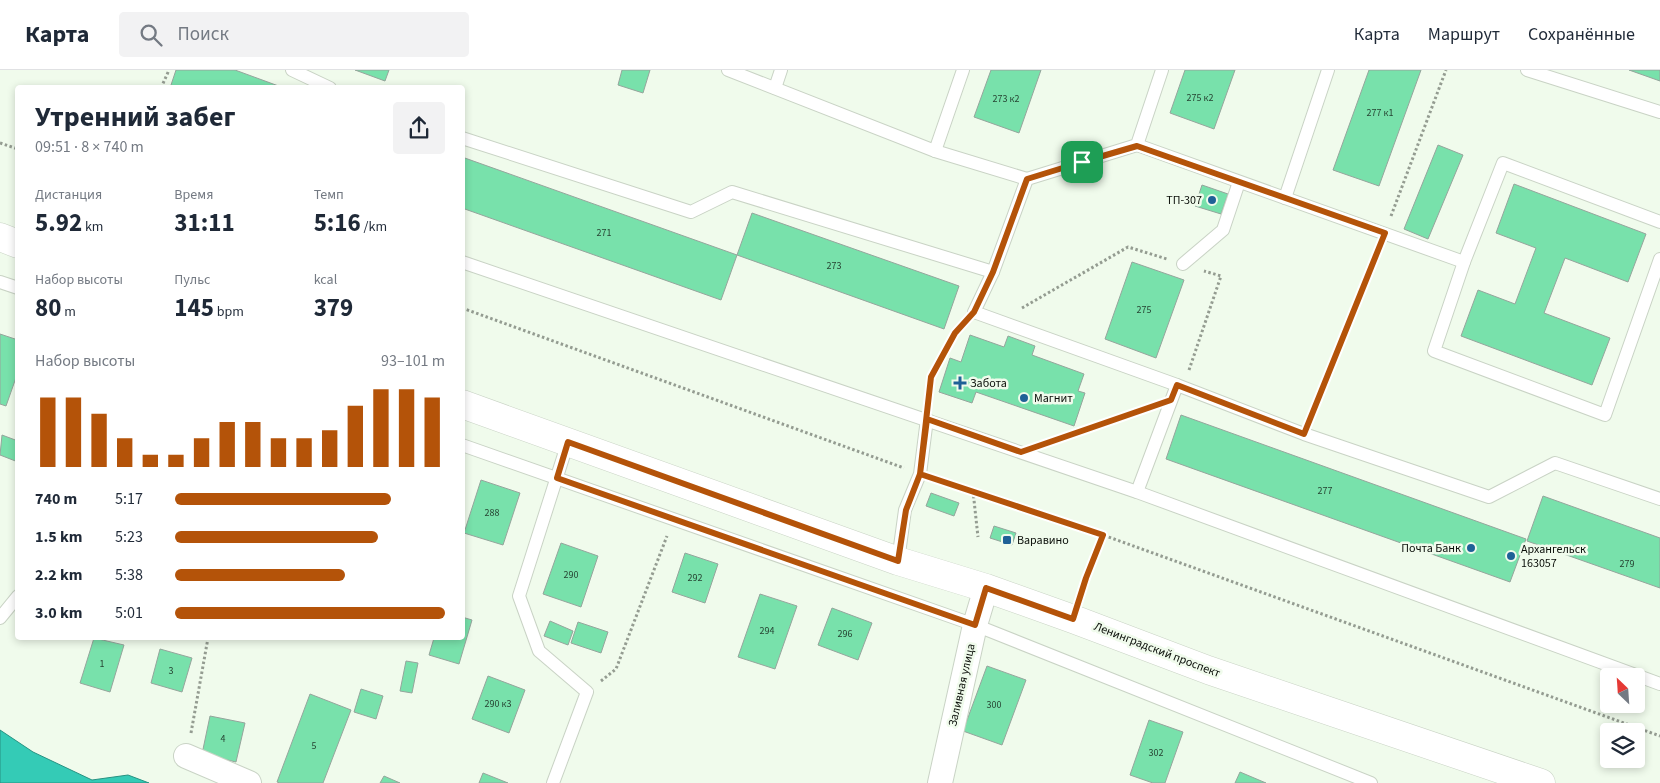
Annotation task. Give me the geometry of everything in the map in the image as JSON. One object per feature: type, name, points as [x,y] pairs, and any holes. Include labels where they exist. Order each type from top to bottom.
[{"type":"main road","points":[[0,237],[15,243]]},
{"type":"main road","name":"Ленинградский проспект","points":[[465,405],[898,561],[986,588],[1073,619],[1208,670],[1541,783]]},
{"type":"street","name":"Заливная улица","points":[[940,783],[975,625],[986,588]]},
{"type":"street","points":[[186,756],[249,783]]},
{"type":"lane","points":[[292,70],[319,76]]},
{"type":"lane","points":[[728,70],[935,150],[1027,179],[1137,146],[1464,262]]},
{"type":"lane","points":[[775,88],[781,70]]},
{"type":"lane","points":[[935,150],[963,70]]},
{"type":"lane","points":[[1137,146],[1162,70]]},
{"type":"lane","points":[[1285,198],[1328,70]]},
{"type":"lane","points":[[1527,70],[1660,112]]},
{"type":"lane","points":[[465,139],[691,212],[732,192],[993,272]]},
{"type":"lane","points":[[1660,222],[1503,163],[1464,262],[1434,351],[1605,415],[1660,259]]},
{"type":"lane","points":[[1027,179],[993,272],[974,312],[1180,386],[1304,434],[1489,497],[1555,463],[1660,499]]},
{"type":"lane","points":[[1183,264],[1223,230],[1239,182]]},
{"type":"lane","points":[[465,263],[927,419],[1136,492],[1660,684]]},
{"type":"lane","points":[[0,282],[15,287]]},
{"type":"lane","points":[[1136,492],[1171,400],[1180,386]]},
{"type":"lane","points":[[898,561],[906,510],[920,474],[927,419]]},
{"type":"lane","points":[[553,783],[587,692],[539,651],[519,596],[568,442]]},
{"type":"lane","points":[[465,446],[975,625],[1371,783]]},
{"type":"lane","points":[[0,618],[15,600]]},
{"type":"path","points":[[162,85],[169,70]]},
{"type":"path","points":[[1304,434],[1385,233],[1446,70]]},
{"type":"path","points":[[0,143],[15,148]]},
{"type":"path","points":[[1000,321],[1128,247],[1221,276],[1180,386]]},
{"type":"path","points":[[465,309],[920,474],[1103,535],[1660,736]]},
{"type":"path","points":[[927,419],[931,377],[955,333],[974,312]]},
{"type":"path","points":[[1021,452],[1171,400]]},
{"type":"path","points":[[973,491],[978,537]]},
{"type":"path","points":[[587,692],[616,669],[673,518]]},
{"type":"path","points":[[1073,619],[1086,578],[1103,535]]},
{"type":"path","points":[[186,756],[208,640]]},
{"type":"water","points":[[0,730],[33,752],[92,780],[128,775],[149,783],[0,783]]},
{"type":"building","points":[[176,70],[235,70],[276,85],[171,85]]},
{"type":"building","points":[[355,70],[389,70],[385,81]]},
{"type":"building","points":[[622,70],[650,70],[643,93],[618,85]]},
{"type":"building","points":[[991,70],[1041,70],[1019,133],[974,117]]},
{"type":"building","points":[[1185,70],[1235,70],[1214,129],[1170,113]]},
{"type":"building","points":[[1369,70],[1421,70],[1379,186],[1333,170]]},
{"type":"building","points":[[1629,70],[1660,70],[1660,81]]},
{"type":"building","points":[[1438,145],[1463,155],[1428,239],[1404,229]]},
{"type":"building","points":[[465,158],[737,255],[721,300],[465,209]]},
{"type":"building","points":[[1514,184],[1646,234],[1628,282],[1565,258],[1544,313],[1610,338],[1592,385],[1461,336],[1478,290],[1515,304],[1536,248],[1496,233]]},
{"type":"building","name":"ТП-307","points":[[1202,185],[1228,194],[1221,214],[1195,206]]},
{"type":"building","points":[[752,213],[959,286],[944,329],[737,255]]},
{"type":"building","points":[[1132,262],[1184,280],[1156,358],[1105,339]]},
{"type":"building","points":[[0,334],[15,339],[15,380],[6,406],[0,404]]},
{"type":"building","points":[[970,335],[1004,347],[1008,336],[1035,346],[1032,355],[1084,374],[1078,391],[1085,393],[1074,426],[976,392],[972,403],[939,392],[950,358],[961,362]]},
{"type":"building","points":[[1181,415],[1526,539],[1510,582],[1166,459]]},
{"type":"building","points":[[2,435],[15,440],[15,461],[0,455]]},
{"type":"building","points":[[481,480],[520,493],[503,545],[465,533]]},
{"type":"building","points":[[931,493],[959,503],[954,516],[926,506]]},
{"type":"building","points":[[1543,496],[1660,538],[1660,588],[1527,541]]},
{"type":"building","points":[[994,526],[1016,533],[1012,545],[990,538]]},
{"type":"building","points":[[561,543],[598,556],[581,607],[543,594]]},
{"type":"building","points":[[685,553],[718,564],[705,603],[672,592]]},
{"type":"building","points":[[760,594],[797,606],[775,669],[738,657]]},
{"type":"building","points":[[832,608],[872,623],[858,660],[818,645]]},
{"type":"building","points":[[465,618],[472,620],[459,664],[429,655],[433,640],[465,640]]},
{"type":"building","points":[[550,621],[573,631],[568,645],[544,636]]},
{"type":"building","points":[[578,622],[608,632],[601,653],[571,643]]},
{"type":"building","points":[[93,640],[124,645],[110,692],[80,683]]},
{"type":"building","points":[[160,649],[192,658],[182,692],[151,683]]},
{"type":"building","points":[[406,661],[418,663],[412,693],[400,691]]},
{"type":"building","points":[[987,666],[1026,680],[1002,745],[963,731]]},
{"type":"building","points":[[488,676],[525,690],[509,733],[472,719]]},
{"type":"building","points":[[361,689],[383,696],[376,719],[354,712]]},
{"type":"building","points":[[310,694],[351,710],[323,783],[277,782]]},
{"type":"building","points":[[210,716],[245,723],[236,762],[202,754]]},
{"type":"building","points":[[1149,720],[1183,732],[1165,783],[1153,783],[1130,775]]},
{"type":"building","points":[[1240,772],[1266,783],[1235,783]]},
{"type":"building","points":[[483,773],[508,783],[479,783]]},
{"type":"building","points":[[384,776],[400,783],[380,783]]},
{"type":"place","name":"ТП-307","points":[[1212,200]]},
{"type":"place","name":"Забота","points":[[960,383]]},
{"type":"place","name":"Магнит","points":[[1024,398]]},
{"type":"place","name":"Варавино","points":[[1007,540]]},
{"type":"place","name":"Почта Банк","points":[[1471,548]]},
{"type":"place","name":"Архангельск 163057","points":[[1511,556]]},
{"type":"route","points":[[1082,162],[1027,179],[993,272],[974,312],[955,333],[931,377],[920,474],[906,510],[898,561],[568,442],[557,478],[975,625],[986,588],[1073,619],[1086,578],[1103,535],[920,474],[927,419],[1021,452],[1171,400],[1177,385],[1304,434],[1385,233],[1137,146],[1082,162]]}]
